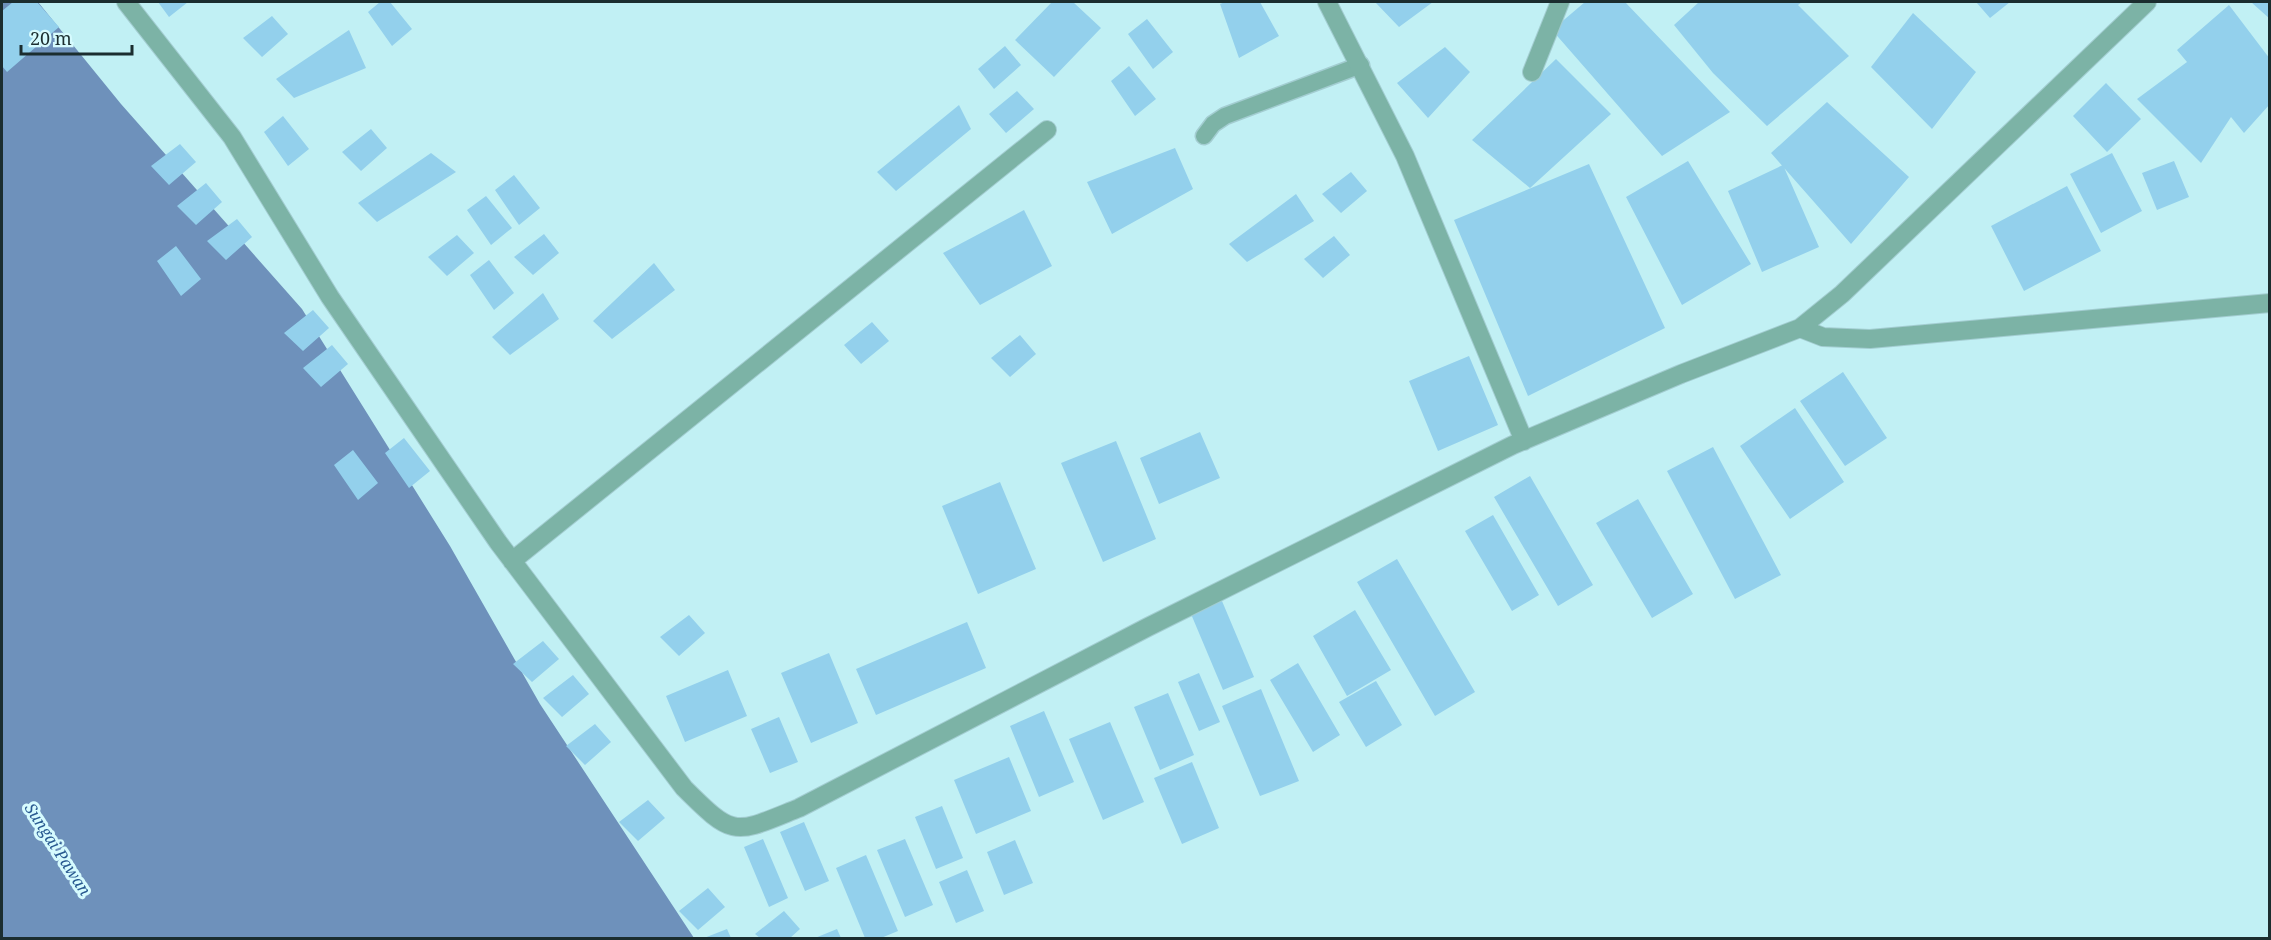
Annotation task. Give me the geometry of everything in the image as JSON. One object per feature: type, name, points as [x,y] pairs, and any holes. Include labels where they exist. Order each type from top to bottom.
[{"type":"street","points":[[126,2],[232,137],[330,297],[512,561],[684,788],[714,818],[733,828],[753,826],[799,808],[1148,627],[1524,441],[1682,374],[1800,328],[1842,294],[2147,2]]},
{"type":"street","points":[[1327,2],[1406,156],[1524,441]]},
{"type":"street","points":[[1532,72],[1560,2]]},
{"type":"street","points":[[512,561],[1047,130]]},
{"type":"street","points":[[1800,328],[1823,337],[1870,339],[2270,303]]},
{"type":"lane","points":[[1204,136],[1213,124],[1225,116],[1361,65]]},
{"type":"water","name":"Sungai Pawan","points":[[2,2],[38,2],[121,104],[302,309],[450,546],[540,704],[694,938],[2,938]]},
{"type":"building","points":[[13,2],[37,2],[59,27],[7,72],[2,66],[2,11]]},
{"type":"building","points":[[158,2],[188,2],[169,17]]},
{"type":"building","points":[[380,2],[390,2],[412,29],[392,46],[368,12]]},
{"type":"building","points":[[1052,2],[1073,2],[1101,28],[1054,77],[1015,40]]},
{"type":"building","points":[[1260,2],[1279,36],[1239,58],[1220,4]]},
{"type":"building","points":[[1375,2],[1433,2],[1399,27]]},
{"type":"building","points":[[1585,2],[1625,2],[1730,112],[1662,156],[1552,30]]},
{"type":"building","points":[[1699,2],[1802,2],[1798,5],[1849,56],[1767,126],[1713,73],[1674,25]]},
{"type":"building","points":[[1976,2],[2010,2],[1990,18]]},
{"type":"building","points":[[2251,2],[2270,2],[2270,19]]},
{"type":"building","points":[[2229,5],[2270,59],[2270,104],[2244,133],[2231,117],[2201,163],[2137,99],[2187,62],[2177,50]]},
{"type":"building","points":[[1913,13],[1976,72],[1932,129],[1871,67]]},
{"type":"building","points":[[272,16],[288,34],[262,57],[243,38]]},
{"type":"building","points":[[1147,19],[1173,52],[1153,69],[1128,34]]},
{"type":"building","points":[[349,30],[366,68],[294,98],[276,79]]},
{"type":"building","points":[[1005,46],[1021,65],[994,89],[978,69]]},
{"type":"building","points":[[1445,47],[1470,72],[1428,118],[1397,83]]},
{"type":"building","points":[[1556,59],[1611,114],[1530,188],[1472,140]]},
{"type":"building","points":[[1129,66],[1156,99],[1135,116],[1111,81]]},
{"type":"building","points":[[2106,83],[2141,119],[2107,152],[2073,116]]},
{"type":"building","points":[[1017,91],[1034,109],[1006,133],[989,114]]},
{"type":"building","points":[[1827,102],[1909,177],[1851,244],[1771,153]]},
{"type":"building","points":[[959,105],[971,129],[896,191],[877,172]]},
{"type":"building","points":[[283,116],[309,149],[288,166],[264,132]]},
{"type":"building","points":[[371,129],[387,148],[361,171],[342,152]]},
{"type":"building","points":[[180,144],[196,162],[169,185],[151,166]]},
{"type":"building","points":[[1175,148],[1193,189],[1112,234],[1087,182]]},
{"type":"building","points":[[431,153],[456,172],[377,222],[358,203]]},
{"type":"building","points":[[2112,153],[2142,211],[2101,233],[2070,174]]},
{"type":"building","points":[[1688,161],[1751,264],[1682,305],[1626,197]]},
{"type":"building","points":[[2174,161],[2189,197],[2157,210],[2142,173]]},
{"type":"building","points":[[1589,164],[1665,328],[1528,396],[1454,220]]},
{"type":"building","points":[[1783,165],[1819,247],[1762,272],[1728,191]]},
{"type":"building","points":[[1351,172],[1367,191],[1341,213],[1322,194]]},
{"type":"building","points":[[514,175],[540,208],[519,225],[495,190]]},
{"type":"building","points":[[206,183],[222,202],[196,225],[177,206]]},
{"type":"building","points":[[2067,186],[2101,251],[2024,291],[1991,226]]},
{"type":"building","points":[[1296,194],[1314,221],[1247,262],[1229,244]]},
{"type":"building","points":[[486,196],[512,228],[491,245],[467,210]]},
{"type":"building","points":[[1024,210],[1052,266],[980,305],[943,253]]},
{"type":"building","points":[[237,219],[252,237],[226,260],[207,241]]},
{"type":"building","points":[[544,234],[559,253],[533,275],[514,257]]},
{"type":"building","points":[[457,235],[474,253],[447,276],[428,257]]},
{"type":"building","points":[[1334,236],[1350,255],[1323,278],[1304,259]]},
{"type":"building","points":[[176,246],[201,279],[181,296],[157,261]]},
{"type":"building","points":[[489,260],[514,293],[494,310],[470,275]]},
{"type":"building","points":[[654,263],[675,290],[612,339],[593,321]]},
{"type":"building","points":[[543,293],[559,319],[510,355],[492,337]]},
{"type":"building","points":[[313,310],[329,328],[303,351],[284,333]]},
{"type":"building","points":[[872,322],[889,341],[861,364],[844,345]]},
{"type":"building","points":[[1020,335],[1036,354],[1010,377],[991,358]]},
{"type":"building","points":[[332,345],[348,364],[321,387],[303,368]]},
{"type":"building","points":[[1469,356],[1498,425],[1438,451],[1409,381]]},
{"type":"building","points":[[1843,372],[1887,438],[1845,466],[1800,401]]},
{"type":"building","points":[[1795,408],[1844,482],[1790,519],[1740,446]]},
{"type":"building","points":[[1200,432],[1220,478],[1159,504],[1140,458]]},
{"type":"building","points":[[404,438],[430,471],[409,488],[385,453]]},
{"type":"building","points":[[1116,441],[1156,539],[1103,562],[1061,463]]},
{"type":"building","points":[[1713,447],[1781,575],[1735,599],[1667,471]]},
{"type":"building","points":[[353,450],[378,483],[358,500],[334,465]]},
{"type":"building","points":[[1530,476],[1593,585],[1558,606],[1494,497]]},
{"type":"building","points":[[1000,482],[1036,569],[978,594],[942,506]]},
{"type":"building","points":[[1638,499],[1693,594],[1652,618],[1596,523]]},
{"type":"building","points":[[1493,515],[1539,595],[1512,611],[1465,531]]},
{"type":"building","points":[[1397,559],[1475,692],[1435,716],[1357,582]]},
{"type":"building","points":[[1222,601],[1254,677],[1223,690],[1191,614]]},
{"type":"building","points":[[1355,610],[1391,670],[1347,696],[1313,636]]},
{"type":"building","points":[[689,615],[705,633],[679,656],[660,637]]},
{"type":"building","points":[[967,622],[986,668],[876,715],[856,669]]},
{"type":"building","points":[[543,641],[559,659],[532,682],[513,664]]},
{"type":"building","points":[[829,653],[858,723],[811,743],[781,673]]},
{"type":"building","points":[[1298,663],[1340,735],[1313,752],[1270,680]]},
{"type":"building","points":[[728,670],[747,716],[685,742],[666,696]]},
{"type":"building","points":[[1199,673],[1220,722],[1199,731],[1178,682]]},
{"type":"building","points":[[573,675],[589,694],[562,717],[543,698]]},
{"type":"building","points":[[1376,681],[1402,725],[1366,747],[1339,702]]},
{"type":"building","points":[[1261,689],[1299,781],[1260,796],[1222,706]]},
{"type":"building","points":[[1168,693],[1194,755],[1160,770],[1134,707]]},
{"type":"building","points":[[1044,711],[1074,782],[1039,797],[1010,726]]},
{"type":"building","points":[[779,717],[798,762],[770,773],[751,729]]},
{"type":"building","points":[[1110,722],[1144,802],[1103,820],[1069,739]]},
{"type":"building","points":[[595,724],[611,742],[585,765],[566,746]]},
{"type":"building","points":[[1009,757],[1031,811],[976,834],[954,780]]},
{"type":"building","points":[[1192,762],[1219,828],[1182,844],[1154,778]]},
{"type":"building","points":[[648,800],[665,818],[638,841],[619,822]]},
{"type":"building","points":[[942,806],[963,858],[936,869],[915,817]]},
{"type":"building","points":[[804,822],[829,881],[805,891],[780,832]]},
{"type":"building","points":[[763,839],[788,898],[769,907],[744,847]]},
{"type":"building","points":[[905,839],[933,905],[905,917],[877,850]]},
{"type":"building","points":[[1015,840],[1033,883],[1004,895],[987,852]]},
{"type":"building","points":[[866,855],[898,931],[881,938],[865,938],[836,868]]},
{"type":"building","points":[[967,870],[984,911],[956,923],[939,882]]},
{"type":"building","points":[[708,888],[725,907],[698,930],[679,911]]},
{"type":"building","points":[[784,911],[800,929],[790,938],[760,938],[755,934]]},
{"type":"building","points":[[727,929],[731,938],[704,938]]},
{"type":"building","points":[[837,929],[841,938],[815,938]]}]
